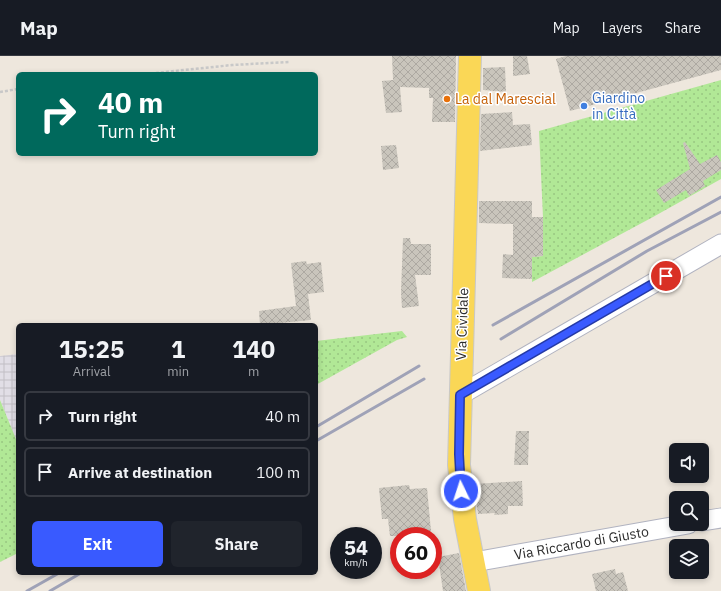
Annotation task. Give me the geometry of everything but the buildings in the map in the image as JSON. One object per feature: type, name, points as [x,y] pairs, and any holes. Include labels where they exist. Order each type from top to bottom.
[{"type":"main road","name":"Via Cividale","points":[[470,56],[459,457],[461,491],[465,519],[479,591]]},
{"type":"street","points":[[460,395],[721,244]]},
{"type":"street","points":[[709,521],[721,518]]},
{"type":"street","name":"Via Riccardo di Giusto","points":[[474,562],[669,527]]},
{"type":"path","points":[[165,72],[232,65],[289,62]]},
{"type":"path","points":[[0,92],[16,89]]},
{"type":"shaded area","points":[[16,354],[16,439],[0,400],[0,356]]},
{"type":"green space","points":[[721,80],[721,179],[532,282],[532,257],[543,256],[543,217],[539,131]]},
{"type":"green space","points":[[402,331],[407,337],[397,340],[318,384],[318,341]]},
{"type":"green space","points":[[0,400],[16,439],[16,554],[0,562]]},
{"type":"railway","points":[[493,325],[721,197]]},
{"type":"railway","points":[[501,339],[647,251],[721,212]]},
{"type":"railway","points":[[318,426],[419,366]]},
{"type":"railway","points":[[318,440],[424,379]]},
{"type":"railway","points":[[27,591],[55,575]]},
{"type":"railway","points":[[50,591],[78,575]]},
{"type":"place","name":"La dal Marescial","points":[[447,99]]},
{"type":"place","name":"Giardino in Città","points":[[584,106]]},
{"type":"route","points":[[461,491],[459,465],[460,395],[666,276]]}]
